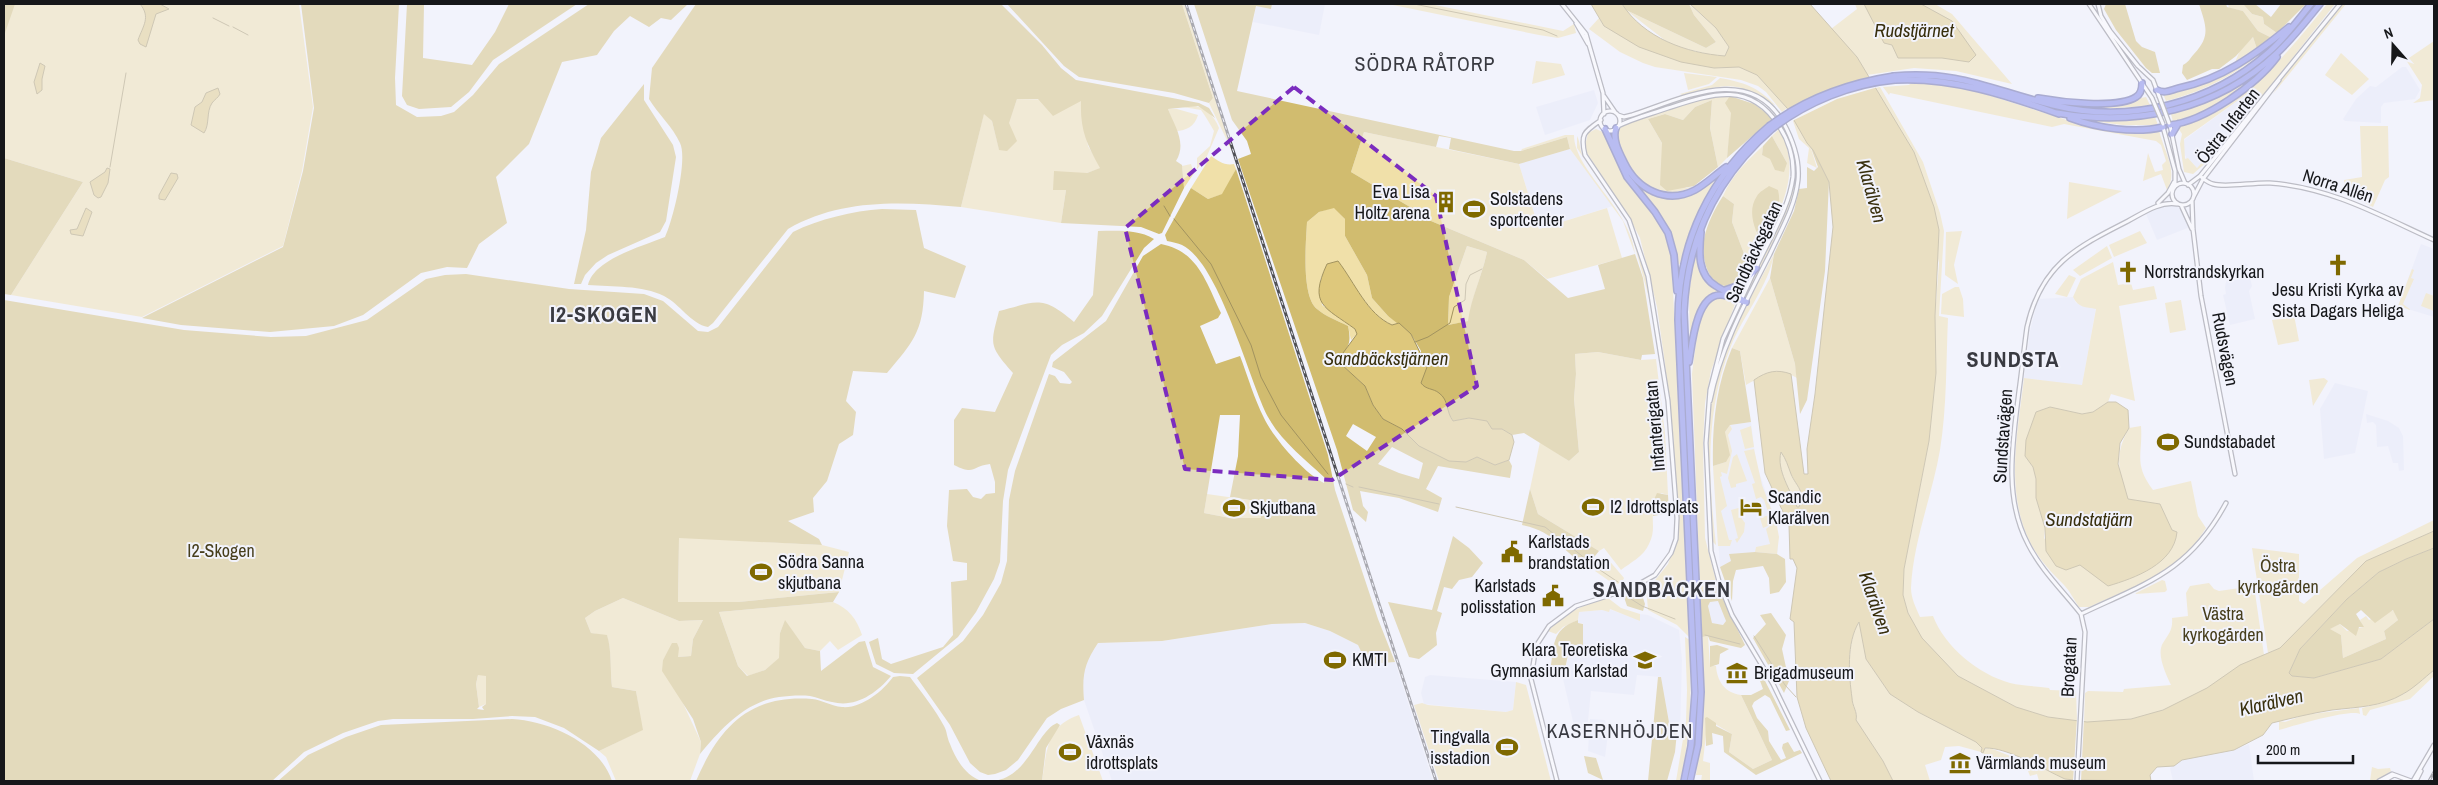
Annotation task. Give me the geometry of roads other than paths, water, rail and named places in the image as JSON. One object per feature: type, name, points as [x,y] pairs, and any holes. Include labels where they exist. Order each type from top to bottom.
[{"type":"highway","points":[[1617,127],[1615,140],[1626,166],[1638,182],[1657,194],[1672,196],[1690,192],[1731,163],[1771,127],[1798,112],[1829,97],[1894,78],[1927,74],[1955,77],[2054,105],[2099,112],[2141,110],[2168,106],[2202,94],[2245,71],[2277,44],[2311,4]]},
{"type":"highway","points":[[2172,134],[2180,123],[2212,109],[2240,91],[2263,72],[2320,4]]},
{"type":"highway","points":[[2157,90],[2176,89],[2207,80],[2240,65],[2299,19]]},
{"type":"highway","points":[[2057,113],[2110,119],[2147,116],[2175,111],[2239,83],[2268,62],[2286,44]]},
{"type":"highway","points":[[1894,78],[1931,80],[1971,86],[2103,126],[2143,129],[2163,125]]},
{"type":"highway","points":[[2020,95],[2081,103],[2112,102],[2135,98],[2141,92],[2142,83]]},
{"type":"highway","points":[[2170,124],[2180,123]]},
{"type":"highway","points":[[1692,781],[1701,692],[1685,297],[1690,260],[1702,223],[1728,175],[1771,127]]},
{"type":"highway","points":[[1604,128],[1627,177],[1655,212],[1668,233],[1674,255],[1695,693],[1692,746],[1684,781]]},
{"type":"highway","points":[[1678,308],[1681,273],[1694,227],[1709,195],[1731,163]]},
{"type":"highway","points":[[1702,223],[1699,251],[1702,270],[1711,283],[1742,301]]},
{"type":"highway","points":[[1724,290],[1742,284],[1756,268]]},
{"type":"highway","points":[[1687,373],[1695,329],[1702,307],[1710,298],[1717,295],[1742,301]]},
{"type":"street","points":[[1562,4],[1584,29],[1603,93],[1604,114],[1601,120],[1590,128]]},
{"type":"street","points":[[2091,4],[2108,35],[2152,98],[2163,125],[2175,179],[2172,195],[2179,205],[2187,204],[2192,199],[2193,190],[2187,184],[2179,169],[2170,124],[2157,90],[2152,79],[2138,66],[2110,31],[2100,13],[2098,4]]},
{"type":"street","name":"Östra Infarten","points":[[2192,199],[2202,178],[2340,4]]},
{"type":"street","points":[[2142,83],[2145,79],[2152,79]]},
{"type":"street","name":"Sandbäcksgatan","points":[[1617,114],[1624,117],[1721,88],[1743,91],[1763,100],[1781,119],[1790,135],[1796,155],[1797,187],[1790,214],[1742,301],[1723,339],[1716,362],[1706,424],[1708,515],[1714,568],[1732,615],[1773,684],[1820,781]]},
{"type":"street","points":[[1590,128],[1617,127],[1620,121],[1603,93]]},
{"type":"street","name":"Sandbäcksgatan","points":[[1617,127],[1690,101],[1722,93],[1746,98],[1768,112],[1787,140],[1791,154],[1793,176],[1784,211],[1742,301],[1720,365],[1706,424]]},
{"type":"street","points":[[1604,114],[1610,111],[1617,114]]},
{"type":"street","points":[[1601,120],[1604,128]]},
{"type":"street","points":[[2163,125],[2170,124]]},
{"type":"street","name":"Infanterigatan","points":[[1557,781],[1532,678],[1536,646],[1549,626],[1576,606],[1632,588],[1655,575],[1672,553],[1676,539],[1677,518],[1668,401],[1648,276],[1629,220],[1585,156],[1582,143],[1584,134],[1590,128]]},
{"type":"street","name":"Östra Infarten","points":[[2187,184],[2202,178]]},
{"type":"street","name":"Norra Allén","points":[[2202,178],[2214,185],[2284,184],[2342,198],[2434,240]]},
{"type":"street","points":[[2173,187],[2187,184]]},
{"type":"street","name":"Sundstavägen","points":[[2158,203],[2173,187]]},
{"type":"street","name":"Sundstavägen","points":[[2148,210],[2172,195]]},
{"type":"street","name":"Rudsvägen","points":[[2192,199],[2193,229],[2202,298],[2235,474]]},
{"type":"street","name":"Sundstavägen","points":[[2081,614],[2033,554],[2019,525],[2015,505],[2012,461],[2028,327],[2032,309],[2043,284],[2061,261],[2080,245],[2148,210],[2166,203],[2179,205]]},
{"type":"street","name":"Rudsvägen","points":[[2179,205],[2193,229]]},
{"type":"street","name":"Brogatan","points":[[2077,781],[2085,632],[2081,614],[2164,575],[2185,560],[2203,539],[2226,503]]},
{"type":"street","points":[[2379,781],[2388,774],[2413,781],[2434,747]]},
{"type":"street","points":[[2384,781],[2394,775]]},
{"type":"water","points":[[140,4],[160,4],[169,9],[156,14],[146,47],[140,44],[138,40],[146,17]]},
{"type":"water","name":"Klarälven","points":[[1591,4],[1622,4],[1642,26],[1667,42],[1696,51],[1725,56],[1729,47],[1716,28],[1690,4],[1810,4],[1857,57],[1914,152],[1934,207],[1939,230],[1935,316],[1936,373],[1929,441],[1904,569],[1903,595],[1908,613],[1922,638],[1958,676],[2016,707],[2048,717],[2087,722],[2131,719],[2163,710],[2207,688],[2240,665],[2280,648],[2366,561],[2434,531],[2434,548],[2379,572],[2347,599],[2300,649],[2289,673],[2292,676],[2314,678],[2381,659],[2434,619],[2434,670],[2411,689],[2386,702],[2324,711],[2272,723],[2263,735],[2234,750],[2182,760],[2174,766],[2157,767],[2150,775],[2151,781],[2074,780],[2065,779],[2004,751],[1985,748],[1983,753],[1981,752],[1982,748],[1976,742],[1918,712],[1890,694],[1866,659],[1859,622],[1850,649],[1849,670],[1856,720],[1883,761],[1893,781],[1831,781],[1806,728],[1797,697],[1794,622],[1790,619],[1797,568],[1793,559],[1790,559],[1789,525],[1765,473],[1754,380],[1772,372],[1791,374],[1804,474],[1808,474],[1807,449],[1815,394],[1833,227],[1829,182],[1813,150],[1787,108],[1757,75],[1739,67],[1714,68],[1681,62],[1639,47],[1604,26]],"holes":[[[1781,452],[1801,492],[1799,507],[1797,507],[1782,473]]]},
{"type":"water","name":"Rudstjärnet","points":[[1864,4],[1921,4],[1952,21],[1976,55],[1969,62],[1942,58],[1898,58],[1892,45],[1884,43]]},
{"type":"water","points":[[40,63],[45,66],[42,90],[37,94],[34,82]]},
{"type":"water","points":[[218,88],[220,94],[210,107],[204,133],[191,125],[195,107],[202,102],[206,93]]},
{"type":"water","points":[[107,168],[110,169],[108,183],[101,197],[98,198],[94,195],[90,182],[105,172]]},
{"type":"water","points":[[171,173],[177,174],[178,178],[165,200],[159,199],[159,195]]},
{"type":"water","points":[[86,208],[92,212],[83,236],[71,234],[70,230],[77,229]]},
{"type":"water","name":"Sandbäckstjärnen","points":[[1338,261],[1368,306],[1375,313],[1392,325],[1399,323],[1411,334],[1427,367],[1421,383],[1425,387],[1437,391],[1442,396],[1453,421],[1469,418],[1487,421],[1492,429],[1502,429],[1512,435],[1514,442],[1509,460],[1495,465],[1477,457],[1466,462],[1449,461],[1419,446],[1402,429],[1383,419],[1373,405],[1365,386],[1341,364],[1343,353],[1357,334],[1355,329],[1328,310],[1320,297],[1319,288],[1327,264]]},
{"type":"water","name":"Sundstatjärn","points":[[2108,402],[2116,402],[2128,410],[2129,428],[2120,443],[2118,464],[2128,499],[2160,504],[2172,530],[2177,532],[2169,553],[2161,561],[2141,574],[2108,586],[2080,565],[2066,570],[2056,566],[2046,551],[2045,528],[2036,498],[2036,479],[2033,467],[2025,456],[2026,440],[2036,412],[2050,407],[2082,414],[2093,412]]},
{"type":"waterway","points":[[1414,4],[1543,30],[1557,36]]},
{"type":"waterway","points":[[213,18],[229,26]]},
{"type":"waterway","points":[[233,27],[248,35]]},
{"type":"waterway","points":[[110,167],[126,73]]},
{"type":"waterway","points":[[1164,206],[1170,216]]},
{"type":"waterway","points":[[1174,219],[1211,264],[1251,345],[1261,377],[1281,415],[1328,474]]},
{"type":"waterway","points":[[1415,342],[1428,337],[1450,323],[1454,307],[1465,300],[1466,284],[1470,275],[1482,269]]},
{"type":"waterway","points":[[1346,484],[1353,487]]},
{"type":"waterway","points":[[1359,487],[1439,504]]},
{"type":"waterway","points":[[1456,507],[1545,527],[1618,582]]},
{"type":"waterway","points":[[1631,599],[1642,606],[1675,619]]},
{"type":"waterway","points":[[1705,635],[1740,644]]},
{"type":"waterway","points":[[1754,636],[1785,685],[1796,697]]},
{"type":"railway","points":[[1186,4],[1436,781]]},
{"type":"railway","points":[[2429,781],[2434,772]]},
{"type":"place","name":"Eva Lisa Holtz arena","points":[[1446,202]]},
{"type":"place","name":"Solstadens sportcenter","points":[[1474,209]]},
{"type":"place","name":"Jesu Kristi Kyrka av Sista Dagars Heliga","points":[[2338,265]]},
{"type":"place","name":"Norrstrandskyrkan","points":[[2128,272]]},
{"type":"place","name":"Sundstabadet","points":[[2168,442]]},
{"type":"place","name":"I2 Idrottsplats","points":[[1593,507]]},
{"type":"place","name":"Scandic Klarälven","points":[[1751,507]]},
{"type":"place","name":"Skjutbana","points":[[1234,508]]},
{"type":"place","name":"Karlstads brandstation","points":[[1512,552]]},
{"type":"place","name":"Södra Sanna skjutbana","points":[[761,572]]},
{"type":"place","name":"Karlstads polisstation","points":[[1553,596]]},
{"type":"place","name":"KMTI","points":[[1335,660]]},
{"type":"place","name":"Klara Teoretiska Gymnasium Karlstad","points":[[1645,660]]},
{"type":"place","name":"Brigadmuseum","points":[[1737,673]]},
{"type":"place","name":"Tingvalla isstadion","points":[[1507,747]]},
{"type":"place","name":"Våxnäs idrottsplats","points":[[1070,752]]},
{"type":"place","name":"Värmlands museum","points":[[1960,763]]},
{"type":"district","name":"SÖDRA RÅTORP","points":[[1425,64]]},
{"type":"district","name":"I2-SKOGEN","points":[[604,314]]},
{"type":"district","name":"SUNDSTA","points":[[2013,359]]},
{"type":"district","name":"SANDBÄCKEN","points":[[1662,589]]},
{"type":"district","name":"KASERNHÖJDEN","points":[[1620,731]]},
{"type":"park label","name":"I2-Skogen","points":[[221,551]]},
{"type":"park label","name":"Östra kyrkogården","points":[[2278,576]]},
{"type":"park label","name":"Västra kyrkogården","points":[[2223,624]]}]
